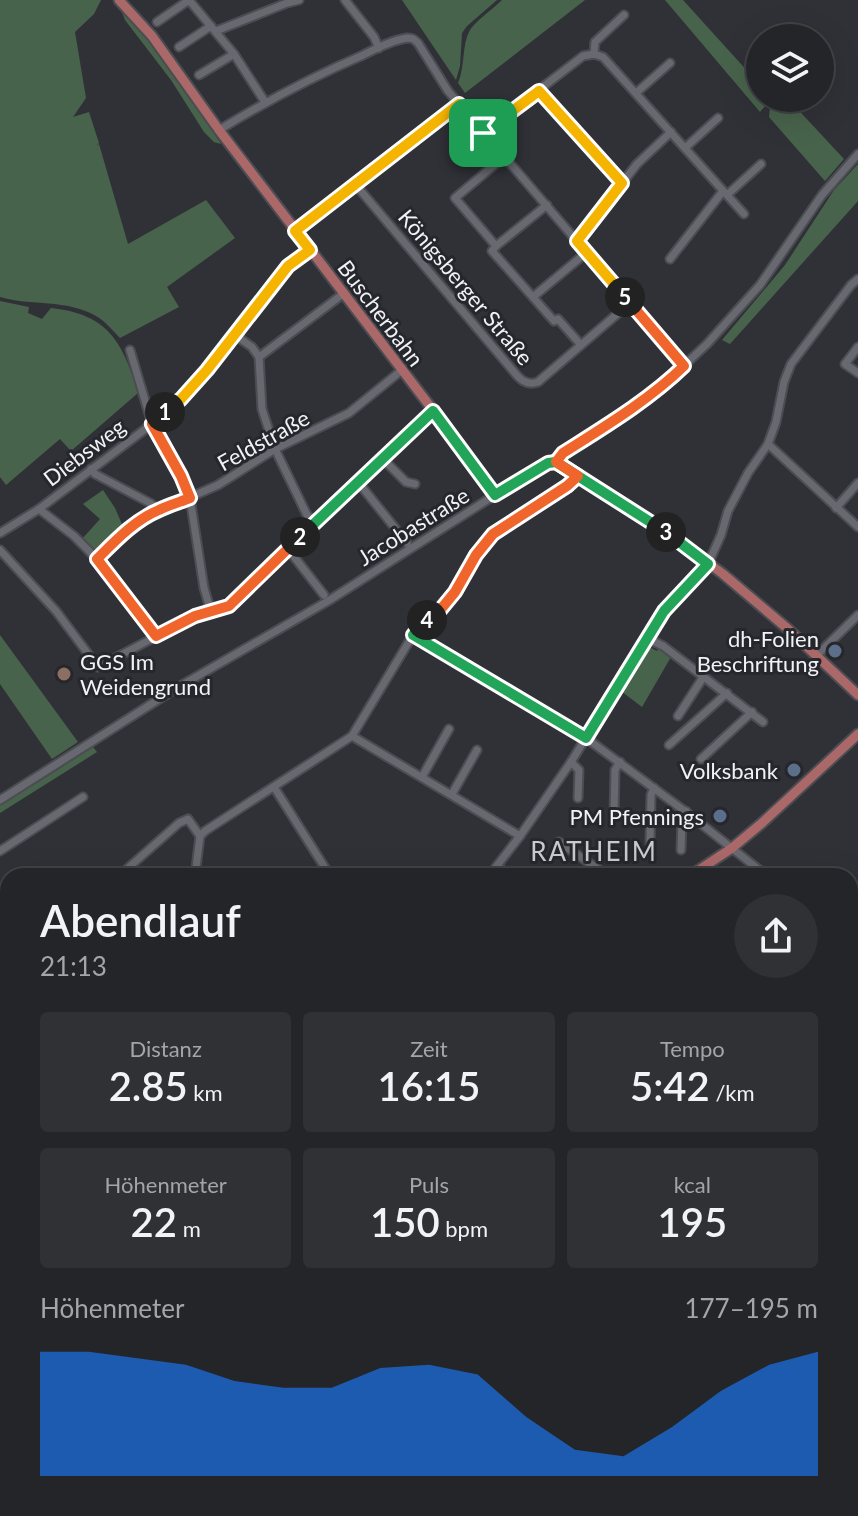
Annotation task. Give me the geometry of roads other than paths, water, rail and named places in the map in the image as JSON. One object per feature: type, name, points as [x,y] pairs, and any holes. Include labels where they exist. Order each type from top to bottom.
[{"type":"main road","name":"Buscherbahn","points":[[119,0],[152,36],[219,130],[495,495]]},
{"type":"main road","points":[[556,462],[657,525],[723,574],[769,611],[858,695]]},
{"type":"main road","name":"Jacobastraße","points":[[495,495],[548,463],[556,462]]},
{"type":"main road","points":[[702,868],[764,822],[858,734]]},
{"type":"street","points":[[157,22],[189,0],[234,54],[265,102]]},
{"type":"street","points":[[179,47],[214,29],[299,0]]},
{"type":"street","points":[[345,0],[379,48]]},
{"type":"street","points":[[594,54],[595,42],[624,15]]},
{"type":"street","points":[[219,130],[318,74],[379,48],[413,38],[448,91],[684,366]]},
{"type":"street","points":[[199,75],[234,54]]},
{"type":"street","points":[[483,133],[583,56],[594,54],[603,57],[744,214]]},
{"type":"street","points":[[636,93],[670,63]]},
{"type":"street","points":[[539,91],[622,183]]},
{"type":"street","points":[[295,231],[459,104]]},
{"type":"street","points":[[685,148],[718,118]]},
{"type":"street","points":[[577,241],[637,164],[671,132]]},
{"type":"street","name":"Jacobastraße","points":[[556,462],[563,453],[673,377],[744,305],[774,267],[822,195],[858,154]]},
{"type":"street","points":[[496,246],[455,198],[505,156]]},
{"type":"street","points":[[670,259],[725,193],[761,164]]},
{"type":"street","name":"Königsberger Straße","points":[[355,184],[528,384],[538,382],[630,303]]},
{"type":"street","points":[[547,205],[492,251],[554,321],[558,319],[581,345]]},
{"type":"street","name":"Diebsweg","points":[[0,533],[39,509],[181,399],[288,266],[310,250]]},
{"type":"street","points":[[533,297],[587,252]]},
{"type":"street","points":[[500,868],[497,866],[571,762],[664,611],[708,564],[728,511],[768,444],[791,364],[858,279]]},
{"type":"street","points":[[851,285],[858,294]]},
{"type":"street","points":[[259,357],[343,294]]},
{"type":"street","points":[[235,335],[252,347],[259,357],[262,409],[275,449],[307,515],[316,523]]},
{"type":"street","points":[[858,347],[845,364],[858,373]]},
{"type":"street","points":[[130,350],[152,424],[190,498],[204,588],[211,612]]},
{"type":"street","name":"Feldstraße","points":[[97,559],[134,525],[158,510],[218,485],[275,449],[349,413],[402,370]]},
{"type":"street","points":[[0,550],[56,611],[98,667],[195,616],[229,606],[433,411]]},
{"type":"street","points":[[768,444],[858,527]]},
{"type":"street","points":[[382,458],[406,482],[415,484]]},
{"type":"street","points":[[91,469],[158,510]]},
{"type":"street","points":[[196,868],[200,836],[205,831],[352,736],[416,630],[441,609],[455,592],[476,555],[493,534],[578,476]]},
{"type":"street","points":[[358,482],[407,543]]},
{"type":"street","points":[[836,508],[858,483]]},
{"type":"street","name":"Jacobastraße","points":[[0,800],[175,689],[328,601],[495,495]]},
{"type":"street","points":[[39,509],[74,536],[97,559],[156,636]]},
{"type":"street","points":[[288,549],[324,595]]},
{"type":"street","points":[[816,656],[858,615]]},
{"type":"street","points":[[413,635],[586,738],[686,811],[757,868]]},
{"type":"street","points":[[647,638],[663,646],[763,722]]},
{"type":"street","points":[[678,716],[704,676]]},
{"type":"street","points":[[669,745],[727,693]]},
{"type":"street","points":[[701,759],[752,712]]},
{"type":"street","points":[[422,777],[449,729]]},
{"type":"street","points":[[352,736],[520,836]]},
{"type":"street","points":[[452,794],[477,750]]},
{"type":"street","points":[[571,762],[579,770],[578,798]]},
{"type":"street","points":[[614,816],[615,770],[620,762]]},
{"type":"street","points":[[274,787],[323,868]]},
{"type":"street","points":[[650,843],[651,795],[654,788]]},
{"type":"street","points":[[0,851],[83,797]]},
{"type":"street","points":[[681,850],[682,820],[686,811]]},
{"type":"street","points":[[128,868],[179,823],[188,819],[200,836]]},
{"type":"street","points":[[559,842],[596,868]]},
{"type":"place","name":"dh-Folien Beschriftung","points":[[835,651]]},
{"type":"place","name":"GGS Im Weidengrund","points":[[64,674]]},
{"type":"place","name":"Volksbank","points":[[794,770]]},
{"type":"place","name":"PM Pfennings","points":[[720,816]]},
{"type":"district","name":"RATHEIM","points":[[594,851]]}]
